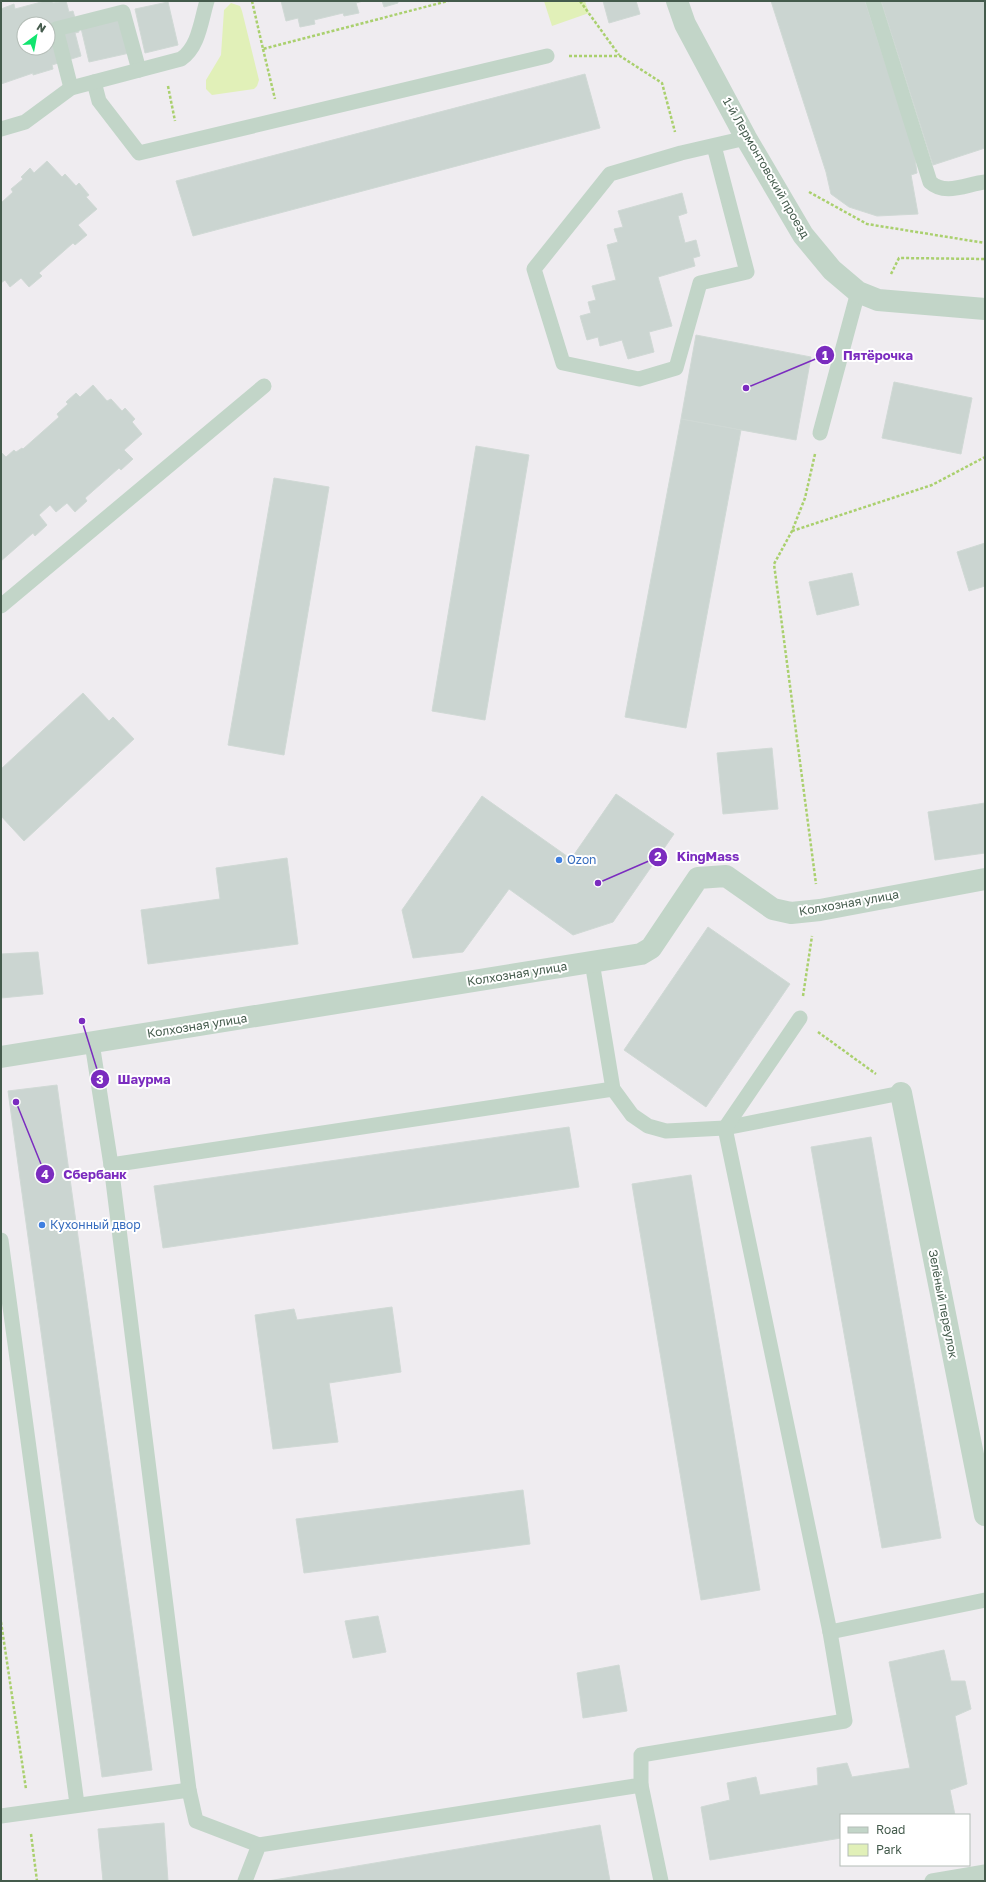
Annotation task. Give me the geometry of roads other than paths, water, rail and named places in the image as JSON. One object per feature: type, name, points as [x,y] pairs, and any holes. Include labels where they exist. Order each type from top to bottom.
[{"type":"street","name":"1-й Лермонтовский проезд","points":[[677,1],[685,24],[746,138],[803,235],[832,270],[858,292],[878,300],[985,309]]},
{"type":"street","name":"Колхозная улица","points":[[1,1057],[641,954],[651,948],[698,878],[726,876],[773,909],[791,913],[828,908],[985,879]]},
{"type":"street","name":"Зелёный переулок","points":[[901,1092],[985,1514]]},
{"type":"lane","points":[[1,129],[25,122],[71,88],[181,59],[191,49],[207,1]]},
{"type":"lane","points":[[873,1],[930,182],[936,187],[944,190],[985,182]]},
{"type":"lane","points":[[71,88],[56,29],[123,12],[139,70]]},
{"type":"lane","points":[[94,82],[99,101],[139,154],[547,56]]},
{"type":"lane","points":[[714,146],[747,272],[700,283],[676,368],[639,379],[563,363],[534,269],[610,174],[682,154],[714,146],[746,138]]},
{"type":"lane","points":[[820,433],[858,292]]},
{"type":"lane","points":[[1,606],[264,386]]},
{"type":"lane","points":[[592,962],[613,1089],[632,1115],[648,1126],[666,1131],[725,1128],[901,1092]]},
{"type":"lane","points":[[661,1881],[641,1785],[641,1755],[845,1721],[830,1632],[725,1128],[800,1018]]},
{"type":"lane","points":[[92,1043],[111,1165],[189,1790],[196,1821],[259,1845],[641,1785]]},
{"type":"lane","points":[[111,1165],[613,1089]]},
{"type":"lane","points":[[1,1240],[77,1804]]},
{"type":"lane","points":[[830,1632],[985,1600]]},
{"type":"lane","points":[[1,1816],[77,1804],[189,1790]]},
{"type":"lane","points":[[245,1881],[259,1845]]},
{"type":"lane","points":[[932,1881],[985,1872]]},
{"type":"place","name":"Пятёрочка","points":[[746,388]]},
{"type":"place","name":"Ozon","points":[[559,860]]},
{"type":"place","name":"KingMass","points":[[598,883]]},
{"type":"place","name":"Шаурма","points":[[82,1021]]},
{"type":"place","name":"Сбербанк","points":[[16,1102]]},
{"type":"place","name":"Кухонный двор","points":[[42,1225]]}]
